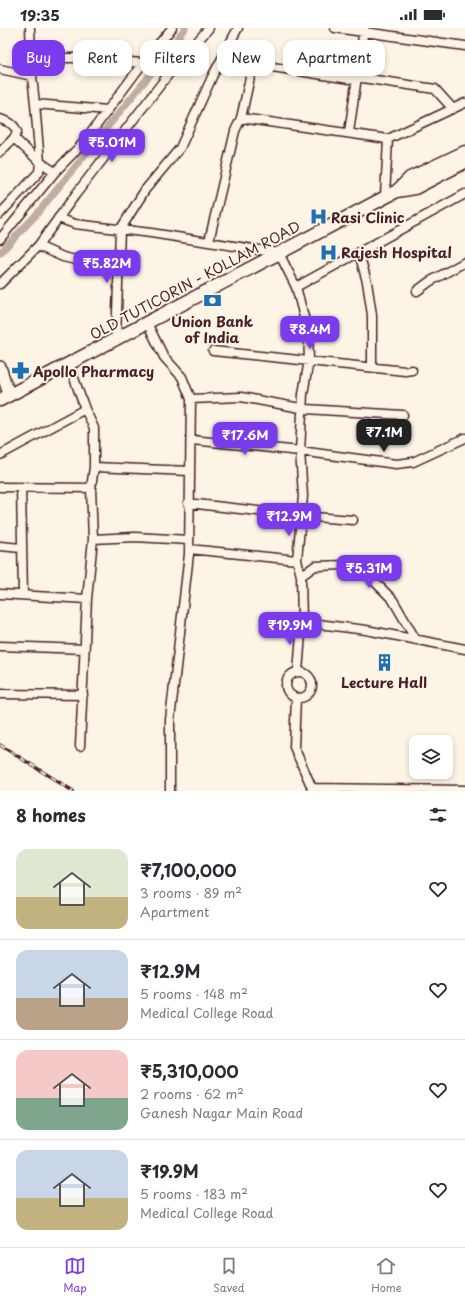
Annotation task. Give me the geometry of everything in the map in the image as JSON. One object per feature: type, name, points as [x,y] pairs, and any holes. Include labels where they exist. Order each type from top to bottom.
[{"type":"main road","name":"OLD TUTICORIN - KOLLAM ROAD","points":[[5,397],[397,191],[410,178],[465,152]]},
{"type":"main road","points":[[397,191],[415,188],[465,162]]},
{"type":"street","points":[[30,28],[30,40]]},
{"type":"street","points":[[162,40],[172,28]]},
{"type":"street","points":[[199,40],[209,28]]},
{"type":"street","points":[[116,339],[117,270],[120,230],[145,190],[180,148],[212,76],[238,28]]},
{"type":"street","points":[[335,28],[364,30],[465,46]]},
{"type":"street","points":[[350,132],[356,78],[364,30]]},
{"type":"street","points":[[65,58],[140,63]]},
{"type":"street","points":[[209,242],[235,132],[241,118],[253,64],[435,89],[453,109]]},
{"type":"street","points":[[0,239],[55,172],[84,142],[140,67]]},
{"type":"street","points":[[0,69],[12,72]]},
{"type":"street","points":[[0,214],[39,172],[40,162],[32,76]]},
{"type":"street","points":[[0,284],[38,246],[167,76]]},
{"type":"street","points":[[241,118],[350,132],[388,139],[465,103]]},
{"type":"street","points":[[35,104],[108,110]]},
{"type":"street","points":[[0,119],[16,126],[17,132],[14,138],[0,152]]},
{"type":"street","points":[[14,138],[40,162],[55,172]]},
{"type":"street","points":[[385,196],[388,139]]},
{"type":"street","points":[[296,287],[465,194]]},
{"type":"street","points":[[58,218],[75,224],[151,233],[279,253],[296,287],[308,332],[309,360],[302,409],[300,451],[303,496],[297,560],[301,576],[302,622],[298,672]]},
{"type":"street","points":[[38,246],[63,256],[117,270]]},
{"type":"street","points":[[359,253],[367,282],[372,315],[372,368]]},
{"type":"street","points":[[417,291],[429,282],[465,262]]},
{"type":"street","points":[[146,323],[164,356],[182,377],[191,399],[192,440],[188,503],[189,540],[170,720],[170,791]]},
{"type":"street","points":[[212,351],[309,360],[372,368],[405,371],[412,370]]},
{"type":"street","points":[[69,364],[85,409],[94,428],[94,467],[92,488],[93,538],[87,599],[80,746]]},
{"type":"street","points":[[0,367],[5,397]]},
{"type":"street","points":[[191,399],[241,397],[302,409],[403,415]]},
{"type":"street","points":[[0,455],[85,409]]},
{"type":"street","points":[[192,440],[300,451],[396,464],[413,462],[465,438]]},
{"type":"street","points":[[94,467],[189,470]]},
{"type":"street","points":[[0,487],[92,488]]},
{"type":"street","points":[[21,487],[23,595]]},
{"type":"street","points":[[188,503],[301,516],[353,520]]},
{"type":"street","points":[[93,538],[189,540]]},
{"type":"street","points":[[0,546],[21,548]]},
{"type":"street","points":[[188,549],[297,560]]},
{"type":"street","points":[[301,576],[315,566],[346,565],[370,577],[393,600],[416,640]]},
{"type":"street","points":[[0,594],[87,599]]},
{"type":"street","points":[[302,622],[366,630],[465,649]]},
{"type":"street","points":[[0,646],[85,650]]},
{"type":"street","points":[[298,672],[308,677],[311,687],[306,696],[296,698],[289,694],[286,684],[289,677],[298,672]]},
{"type":"street","points":[[0,694],[83,695]]},
{"type":"street","points":[[296,698],[294,747],[312,789],[465,790]]},
{"type":"waterway","points":[[0,253],[36,215],[149,76],[185,28]]},
{"type":"railway","points":[[0,745],[73,791]]},
{"type":"place","name":"Rasi Clinic","points":[[318,217]]},
{"type":"place","name":"Rajesh Hospital","points":[[328,252]]},
{"type":"place","name":"Union Bank of India","points":[[212,301]]},
{"type":"place","name":"Apollo Pharmacy","points":[[20,371]]},
{"type":"place","name":"Lecture Hall","points":[[384,662]]}]
